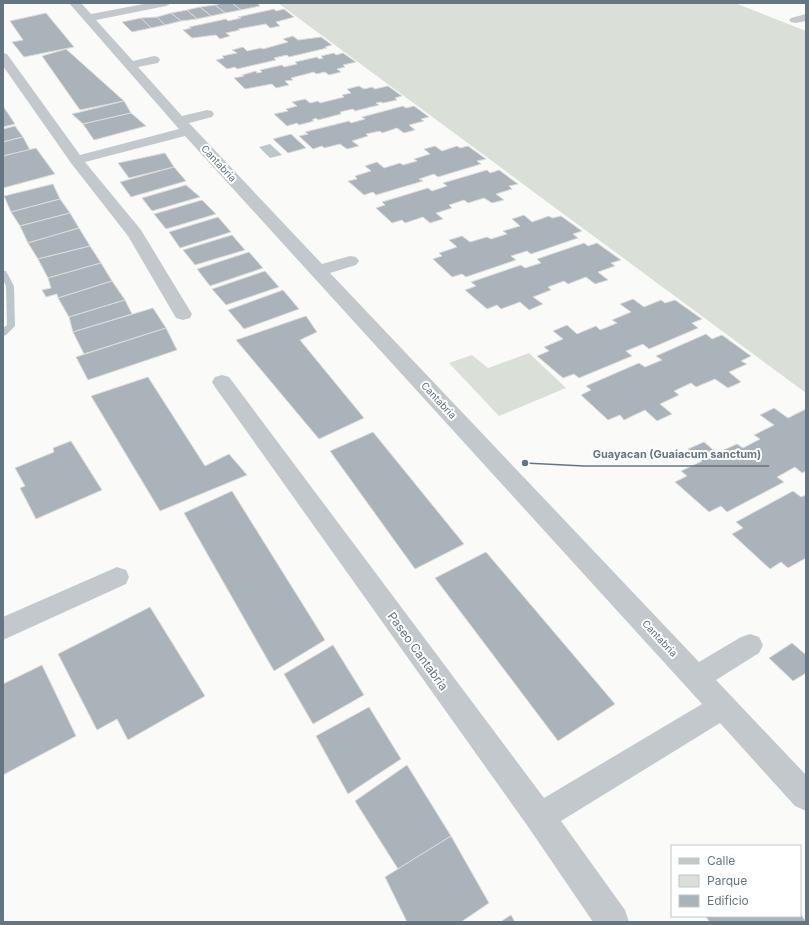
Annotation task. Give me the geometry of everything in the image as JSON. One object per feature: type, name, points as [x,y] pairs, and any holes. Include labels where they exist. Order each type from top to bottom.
[{"type":"street","name":"Cantabria","points":[[76,3],[184,126],[806,796]]},
{"type":"street","points":[[89,18],[166,3]]},
{"type":"street","points":[[3,57],[76,160],[135,234],[183,314]]},
{"type":"street","points":[[131,65],[154,60]]},
{"type":"street","points":[[76,160],[184,126],[207,114]]},
{"type":"street","points":[[319,271],[350,261]]},
{"type":"street","name":"Paseo Cantabria","points":[[222,382],[540,817],[613,922]]},
{"type":"street","points":[[3,629],[117,577]]},
{"type":"street","points":[[696,677],[750,645]]},
{"type":"street","points":[[540,817],[724,706]]},
{"type":"green space","points":[[278,3],[735,3],[806,31],[806,393]]},
{"type":"green space","points":[[529,353],[566,388],[499,416],[449,363],[472,355],[488,368]]},
{"type":"shaded area","points":[[270,144],[282,155],[270,158],[259,147]]},
{"type":"building","points":[[232,3],[241,10],[225,13],[215,5]]},
{"type":"building","points":[[232,3],[257,3],[260,6],[241,10]]},
{"type":"building","points":[[215,5],[225,13],[211,16],[200,7]]},
{"type":"building","points":[[200,7],[211,16],[197,19],[187,10]]},
{"type":"building","points":[[274,9],[276,11],[284,9],[294,17],[276,22],[280,26],[270,28],[266,24],[238,29],[240,30],[226,33],[230,36],[220,39],[216,35],[192,38],[183,30],[191,28],[189,27],[226,19],[228,21],[241,18],[238,17]]},
{"type":"building","points":[[187,10],[197,19],[181,21],[171,13]]},
{"type":"building","points":[[46,13],[74,47],[24,57],[12,42],[23,40],[10,21]]},
{"type":"building","points":[[171,13],[181,21],[165,25],[157,17]]},
{"type":"building","points":[[157,17],[165,25],[151,28],[141,18]]},
{"type":"building","points":[[141,18],[151,28],[132,32],[122,22]]},
{"type":"building","points":[[293,36],[298,40],[321,37],[332,45],[325,47],[327,48],[289,57],[287,55],[274,58],[276,60],[237,69],[235,67],[227,69],[216,60],[224,58],[222,56],[237,53],[232,50],[243,47],[247,51],[261,48],[263,49],[288,42],[283,39]]},
{"type":"building","points":[[66,49],[124,101],[80,110],[42,56]]},
{"type":"building","points":[[334,53],[336,55],[343,53],[356,62],[343,65],[345,67],[337,69],[341,72],[329,75],[325,72],[316,74],[314,72],[291,78],[293,80],[285,81],[289,85],[276,88],[272,84],[245,89],[234,78],[256,71],[257,73],[262,72],[260,70],[282,65],[284,67],[297,64],[295,62],[317,57],[319,59],[323,58],[321,56]]},
{"type":"building","points":[[359,86],[364,89],[372,87],[375,89],[388,86],[402,96],[395,98],[397,100],[376,103],[379,105],[355,111],[353,109],[340,112],[341,114],[318,120],[316,118],[312,120],[314,121],[299,125],[297,123],[287,126],[274,114],[288,111],[286,109],[297,106],[292,102],[305,99],[310,103],[318,101],[320,103],[344,97],[342,95],[351,93],[347,89]]},
{"type":"building","points":[[124,101],[131,113],[83,124],[72,114]]},
{"type":"building","points":[[3,106],[15,124],[3,127]]},
{"type":"building","points":[[403,106],[406,108],[414,106],[429,117],[421,119],[424,121],[409,125],[415,130],[404,133],[397,128],[382,133],[380,131],[366,134],[368,136],[352,141],[359,146],[347,149],[340,144],[324,148],[322,146],[313,149],[299,136],[308,134],[305,132],[349,121],[351,123],[365,119],[362,117]]},
{"type":"building","points":[[131,113],[146,126],[94,140],[83,124]]},
{"type":"building","points":[[15,126],[23,137],[3,142],[3,129]]},
{"type":"building","points":[[291,134],[306,148],[288,153],[273,139]]},
{"type":"building","points":[[23,137],[30,150],[3,156],[3,142]]},
{"type":"building","points":[[435,146],[442,151],[457,146],[460,148],[468,146],[486,159],[477,161],[481,164],[438,177],[434,174],[419,179],[423,181],[376,195],[373,192],[364,195],[348,181],[357,179],[355,176],[371,171],[365,166],[377,162],[384,168],[400,163],[403,165],[417,161],[414,159],[430,154],[424,149]]},
{"type":"building","points":[[36,148],[55,174],[3,188],[3,156]]},
{"type":"building","points":[[165,153],[174,167],[129,178],[118,163]]},
{"type":"building","points":[[174,167],[186,181],[131,197],[120,182]]},
{"type":"building","points":[[487,170],[490,173],[499,170],[518,184],[509,186],[512,189],[496,194],[504,200],[492,203],[484,198],[468,203],[464,200],[449,205],[452,208],[436,213],[443,219],[430,223],[423,217],[405,223],[402,220],[392,223],[376,208],[385,205],[382,202],[428,188],[432,191],[447,186],[443,183]]},
{"type":"building","points":[[53,184],[60,199],[11,212],[4,196]]},
{"type":"building","points":[[186,185],[200,197],[152,211],[142,198]]},
{"type":"building","points":[[60,199],[70,213],[20,226],[11,212]]},
{"type":"building","points":[[202,200],[216,214],[166,229],[154,214]]},
{"type":"building","points":[[70,213],[79,228],[28,243],[20,226]]},
{"type":"building","points":[[524,215],[532,222],[549,216],[552,218],[561,216],[582,231],[573,234],[578,238],[531,254],[527,251],[511,256],[516,260],[466,277],[462,274],[452,277],[433,259],[442,256],[439,253],[457,247],[449,240],[462,236],[470,242],[487,237],[491,239],[507,234],[503,231],[520,226],[512,219]]},
{"type":"building","points":[[218,217],[231,232],[180,248],[169,232]]},
{"type":"building","points":[[79,228],[90,246],[38,259],[28,243]]},
{"type":"building","points":[[232,235],[245,250],[195,265],[183,250]]},
{"type":"building","points":[[584,243],[588,246],[597,243],[621,260],[611,263],[615,266],[598,272],[608,280],[595,284],[586,277],[568,284],[564,281],[548,287],[551,290],[533,297],[543,304],[529,310],[520,302],[501,309],[497,305],[487,309],[465,290],[476,286],[471,282],[521,265],[525,268],[541,263],[537,259]]},
{"type":"building","points":[[90,246],[101,263],[48,278],[38,259]]},
{"type":"building","points":[[249,252],[263,268],[210,286],[197,269]]},
{"type":"building","points":[[101,263],[112,281],[58,298],[57,294],[46,297],[42,290],[51,288],[48,278]]},
{"type":"building","points":[[265,271],[279,287],[226,305],[212,289]]},
{"type":"building","points":[[112,281],[125,300],[69,317],[58,298]]},
{"type":"building","points":[[283,290],[299,309],[244,329],[228,310]]},
{"type":"building","points":[[633,299],[644,307],[661,300],[665,303],[675,300],[702,319],[692,323],[698,328],[649,349],[643,344],[626,351],[632,356],[579,378],[574,374],[563,378],[537,356],[549,351],[544,347],[563,339],[553,331],[567,325],[577,334],[596,326],[600,330],[617,323],[612,320],[631,312],[620,304]]},
{"type":"building","points":[[125,300],[132,314],[73,332],[69,317]]},
{"type":"building","points":[[153,308],[166,328],[84,354],[73,332]]},
{"type":"building","points":[[306,316],[317,332],[300,340],[364,418],[319,439],[236,340]]},
{"type":"building","points":[[166,328],[177,350],[88,380],[76,357]]},
{"type":"building","points":[[706,334],[712,339],[722,335],[751,356],[741,361],[747,364],[729,372],[741,382],[728,388],[715,379],[696,387],[691,383],[674,391],[679,395],[660,404],[672,414],[657,421],[645,410],[624,420],[620,415],[608,420],[581,395],[591,390],[586,386],[639,363],[645,367],[662,360],[656,356]]},
{"type":"building","points":[[148,377],[205,466],[229,454],[247,475],[160,511],[91,396]]},
{"type":"building","points":[[774,408],[788,418],[806,409],[806,471],[802,473],[795,467],[777,477],[784,482],[727,512],[721,506],[709,512],[675,482],[687,476],[681,471],[702,461],[688,449],[704,442],[717,453],[737,444],[743,448],[760,439],[754,435],[774,425],[760,415]]},
{"type":"building","points":[[373,432],[464,544],[415,569],[330,451]]},
{"type":"building","points":[[71,441],[102,490],[36,519],[20,488],[25,486],[15,468],[54,452],[53,448]]},
{"type":"building","points":[[232,491],[325,640],[274,671],[184,513]]},
{"type":"building","points":[[793,491],[801,497],[806,495],[806,558],[788,568],[781,562],[770,569],[732,534],[743,528],[736,522]]},
{"type":"building","points":[[486,552],[615,704],[558,741],[435,578]]},
{"type":"building","points":[[150,607],[205,696],[128,740],[117,719],[97,730],[58,654]]},
{"type":"building","points":[[792,643],[806,655],[806,673],[793,681],[769,658]]},
{"type":"building","points":[[333,645],[364,695],[313,724],[284,674]]},
{"type":"building","points":[[42,665],[76,736],[3,775],[3,684]]},
{"type":"building","points":[[369,707],[401,759],[348,794],[316,736]]},
{"type":"building","points":[[407,765],[451,836],[398,869],[355,801]]},
{"type":"building","points":[[451,836],[489,903],[461,922],[407,922],[385,877]]},
{"type":"building","points":[[801,914],[806,922],[710,922],[706,917],[801,917]]},
{"type":"building","points":[[511,915],[515,922],[500,922]]},
{"type":"waterway","points":[[3,273],[10,286],[11,326],[3,333]]},
{"type":"place","name":"Guayacan (Guaiacum sanctum)","points":[[525,463]]}]
